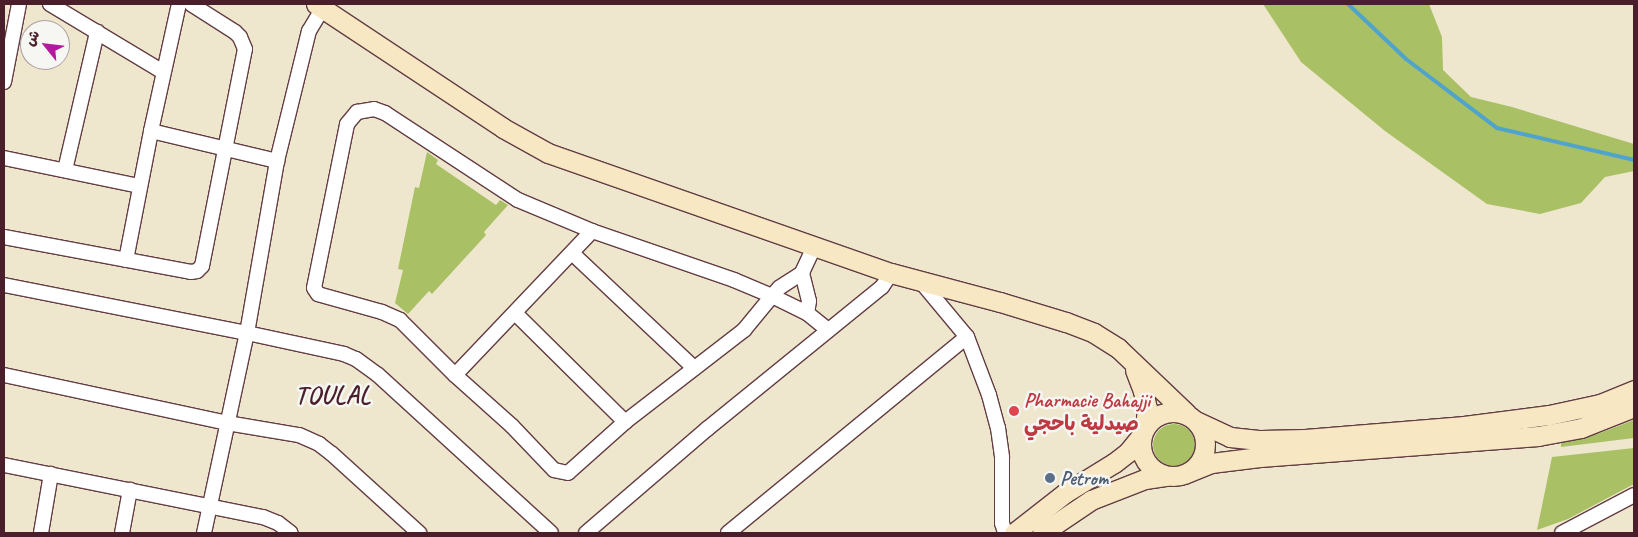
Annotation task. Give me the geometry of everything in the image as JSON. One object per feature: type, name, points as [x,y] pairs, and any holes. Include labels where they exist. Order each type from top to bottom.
[{"type":"main road","points":[[319,6],[503,128],[548,153],[891,273],[922,283],[1000,302],[1066,322],[1094,333],[1118,348],[1202,429],[1206,448],[1200,462],[1189,472]]},
{"type":"main road","points":[[1132,361],[1147,408],[1141,446],[1146,461],[1157,472],[1167,476]]},
{"type":"main road","points":[[1014,533],[1065,493],[1114,464],[1128,452],[1159,415],[1168,412],[1191,418],[1230,437],[1261,440],[1304,439],[1464,426],[1549,415],[1600,404],[1634,390]]},
{"type":"main road","points":[[1042,533],[1066,515],[1098,496],[1145,478],[1175,477],[1211,463],[1260,457],[1538,436],[1581,428],[1634,407]]},
{"type":"street","points":[[4,82],[20,4]]},
{"type":"street","points":[[50,4],[163,72]]},
{"type":"street","points":[[126,260],[139,186],[179,4]]},
{"type":"street","points":[[4,237],[191,272],[197,271],[202,266],[245,49],[240,37],[235,32],[191,4]]},
{"type":"street","points":[[204,533],[247,333],[277,162],[309,31],[319,6]]},
{"type":"street","points":[[65,170],[96,32]]},
{"type":"street","points":[[814,246],[802,272],[780,288],[772,296],[744,330],[625,422],[568,472],[561,473],[554,470],[512,426],[455,375],[404,323],[392,316],[315,292],[346,128],[352,117],[366,109],[382,111],[518,200],[592,231],[669,256],[772,296],[807,313],[828,330]]},
{"type":"street","points":[[151,131],[277,162]]},
{"type":"street","points":[[4,158],[139,186]]},
{"type":"street","points":[[455,375],[592,231]]},
{"type":"street","points":[[572,253],[694,368]]},
{"type":"street","points":[[802,272],[809,301],[807,313]]},
{"type":"street","points":[[586,533],[707,429],[882,288],[891,273]]},
{"type":"street","points":[[922,283],[966,337],[989,395],[998,428],[1002,458],[1002,523],[1005,533]]},
{"type":"street","points":[[4,285],[247,333],[344,354],[356,359],[378,374],[551,533]]},
{"type":"street","points":[[515,313],[625,422]]},
{"type":"street","points":[[728,533],[966,337]]},
{"type":"street","points":[[4,375],[227,423],[299,435],[319,444],[419,533]]},
{"type":"street","points":[[4,465],[263,517],[278,523],[289,532]]},
{"type":"street","points":[[41,533],[51,474]]},
{"type":"street","points":[[122,533],[130,490]]},
{"type":"street","points":[[1562,533],[1634,495]]},
{"type":"green space","points":[[1263,4],[1429,4],[1442,37],[1443,70],[1471,97],[1512,107],[1634,144],[1634,171],[1605,177],[1581,203],[1540,214],[1487,204],[1385,131],[1301,62]]},
{"type":"green space","points":[[427,152],[438,160],[436,164],[496,205],[500,200],[508,205],[484,232],[486,235],[432,294],[429,291],[408,314],[395,303],[403,270],[398,269],[415,187],[419,188]]},
{"type":"green space","points":[[1634,420],[1634,438],[1561,447],[1561,443],[1600,433]]},
{"type":"green space","points":[[1178,424],[1186,427],[1192,433],[1195,445],[1192,457],[1186,463],[1170,466],[1162,463],[1156,457],[1153,441],[1156,433],[1162,427]]},
{"type":"green space","points":[[1634,448],[1634,484],[1568,519],[1537,530],[1552,457]]},
{"type":"waterway","points":[[1348,4],[1406,59],[1497,128],[1634,160]]},
{"type":"place","name":"Pharmacie Bahajji صيدلية باحجي","points":[[1014,411]]},
{"type":"place","name":"Petrom","points":[[1050,478]]},
{"type":"district","name":"TOULAL","points":[[333,395]]}]
